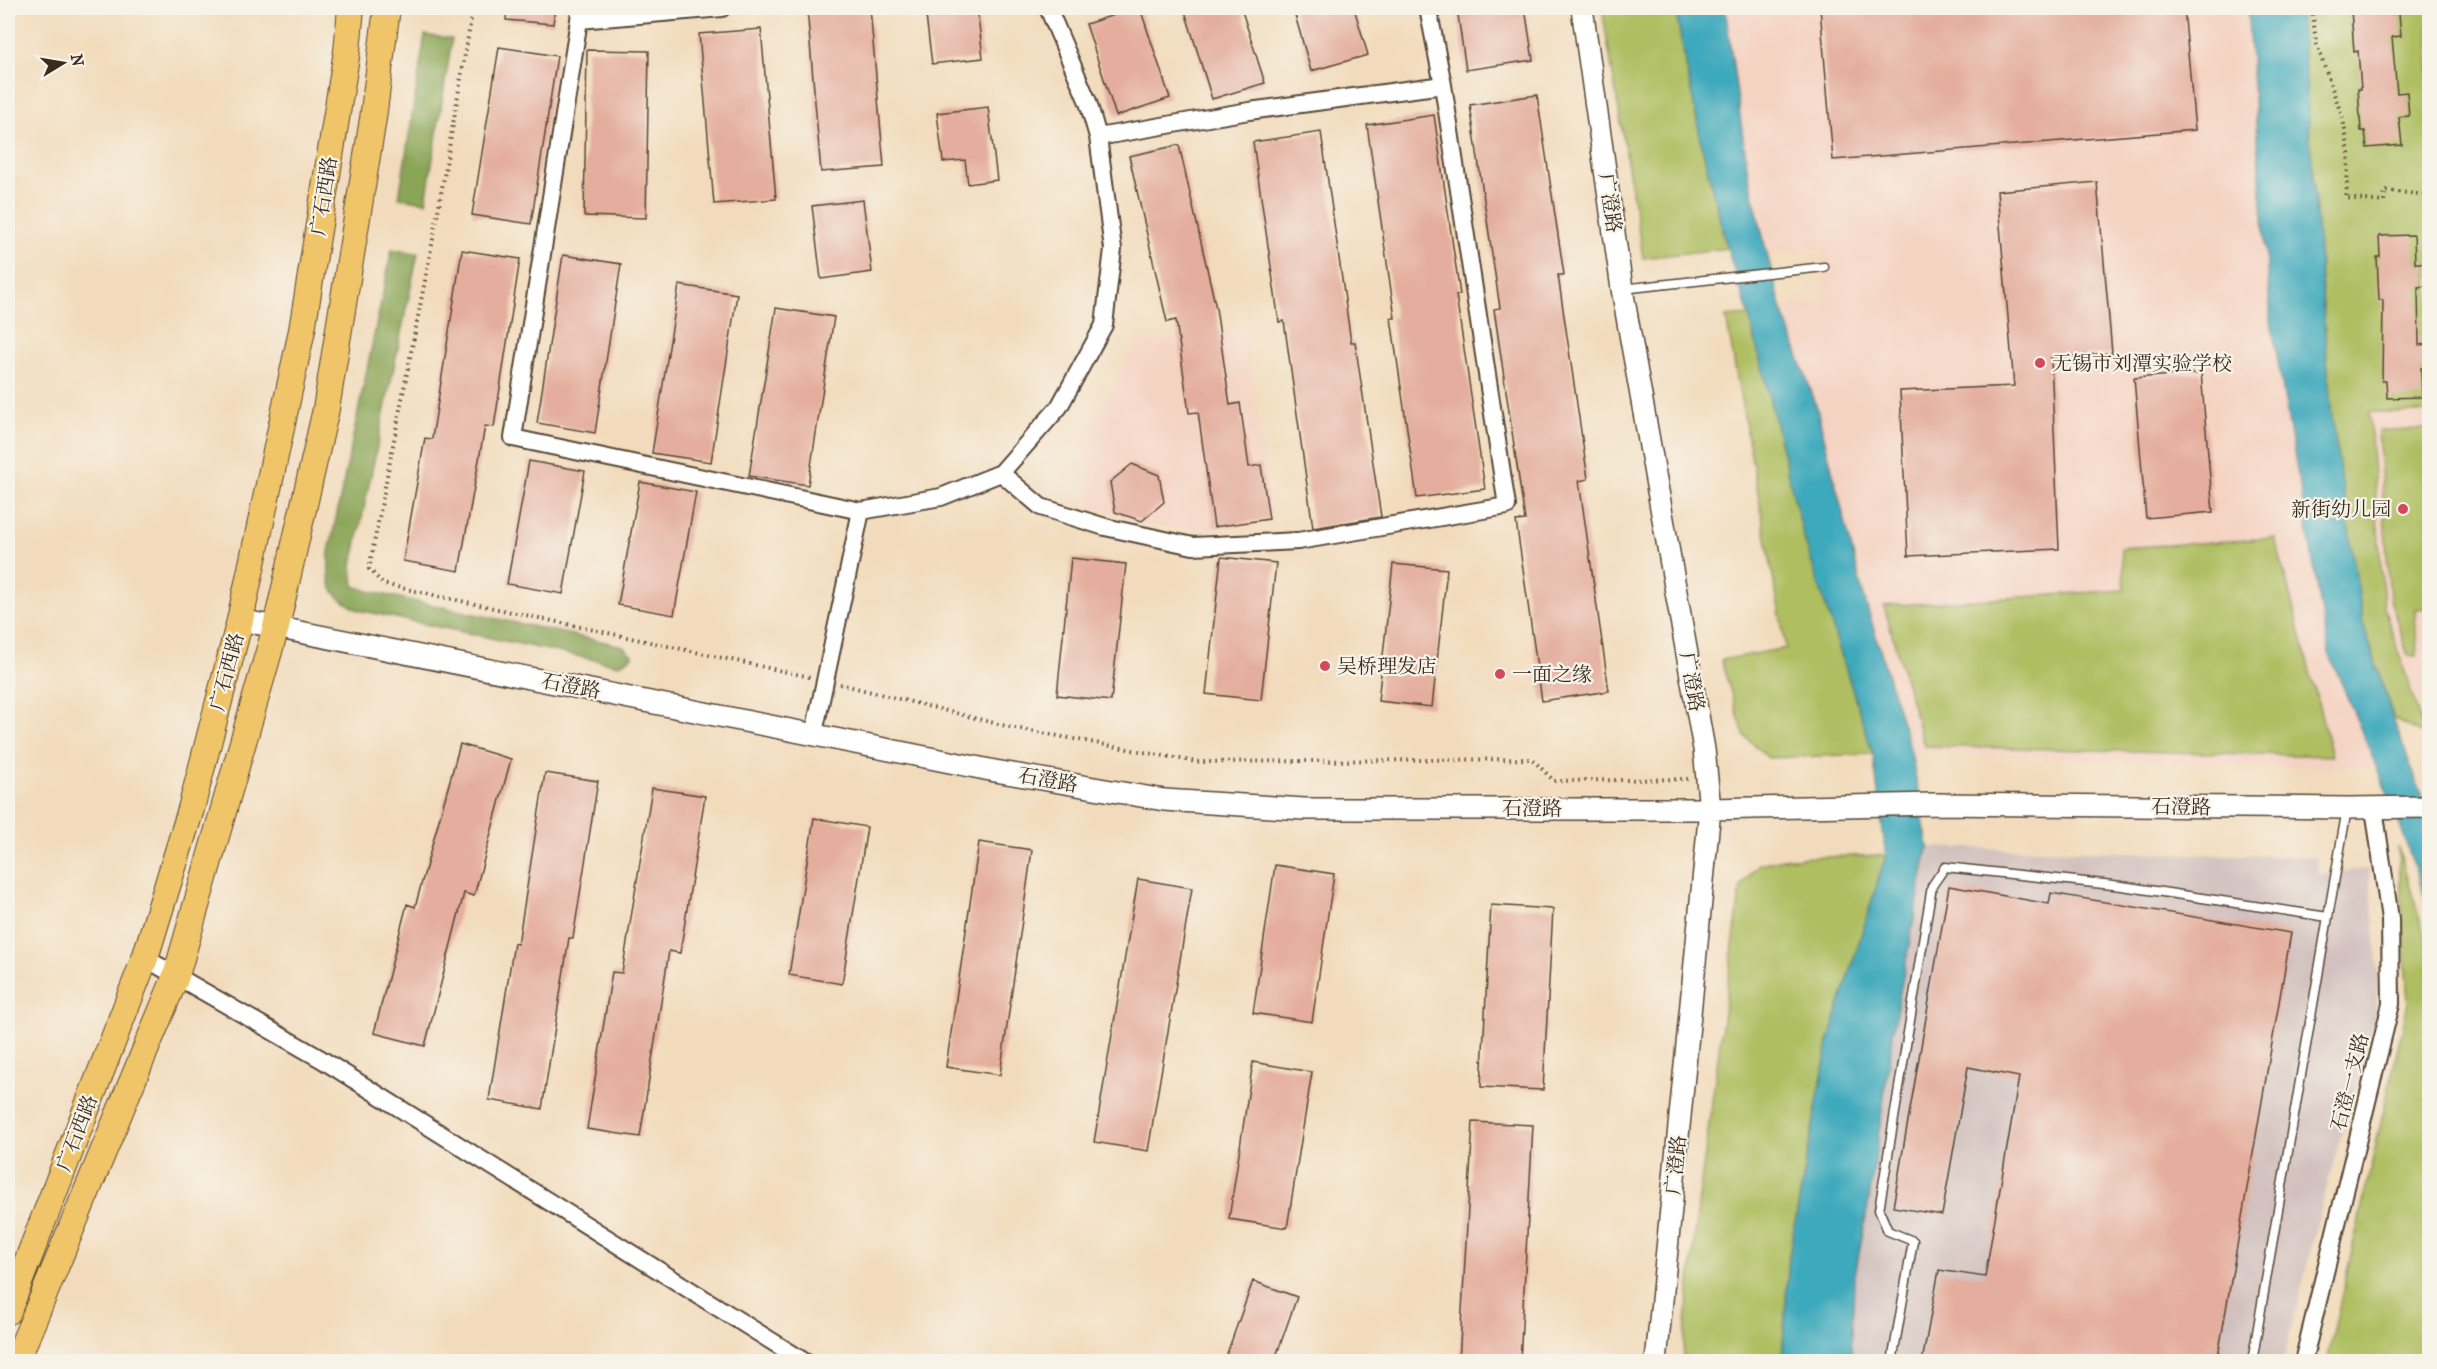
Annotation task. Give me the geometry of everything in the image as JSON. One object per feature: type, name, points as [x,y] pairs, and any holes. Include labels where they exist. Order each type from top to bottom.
[{"type":"main road","name":"广石西路","points":[[8,1311],[145,958],[191,808],[240,620],[302,330],[347,51],[351,8]]},
{"type":"main road","points":[[16,1362],[176,976],[276,627],[326,409],[373,119],[387,8]]},
{"type":"street","points":[[722,8],[579,14],[513,438],[861,511],[940,497],[1001,473],[1059,407],[1104,325],[1113,249],[1098,137],[1089,102],[1048,8]]},
{"type":"street","points":[[1001,473],[1041,507],[1105,527],[1193,546],[1298,541],[1508,506],[1443,85],[1428,8]]},
{"type":"street","name":"广澄路","points":[[1582,8],[1622,289],[1704,749],[1710,808],[1656,1362]]},
{"type":"street","points":[[1098,137],[1249,111],[1443,85]]},
{"type":"street","points":[[814,733],[861,511]]},
{"type":"street","name":"石澄路","points":[[240,620],[995,771],[1164,800],[1304,809],[1710,808],[1933,804],[2430,807]]},
{"type":"street","name":"石澄一支路","points":[[2303,1362],[2391,1004],[2390,919],[2374,808]]},
{"type":"street","points":[[145,958],[321,1059],[805,1362]]},
{"type":"lane","points":[[1622,289],[1824,267]]},
{"type":"lane","points":[[2252,1362],[2347,808]]},
{"type":"lane","points":[[1892,1362],[1913,1241],[1888,1231],[1879,1210],[1932,886],[1946,867],[2122,886],[2328,917]]},
{"type":"path","points":[[2312,8],[2316,43],[2343,119],[2349,153],[2346,198],[2384,202],[2385,191],[2430,195]]},
{"type":"shaded area","name":"无锡市刘潭实验学校","points":[[1725,8],[2247,8],[2271,321],[2329,653],[2376,766],[2320,768],[1911,752],[1862,590],[1816,405],[1781,307],[1824,301],[1824,247],[1767,254],[1748,173]]},
{"type":"shaded area","points":[[1245,330],[1273,523],[1213,531],[1145,525],[1091,508],[1083,439],[1135,344]]},
{"type":"shaded area","name":"新街幼儿园","points":[[2368,411],[2429,412],[2429,735],[2425,735],[2384,607]]},
{"type":"shaded area","points":[[1928,847],[2316,857],[2318,874],[2369,869],[2378,973],[2375,1019],[2331,1170],[2283,1361],[1851,1362],[1854,1280],[1869,1200],[1896,1013]]},
{"type":"green space","points":[[1602,8],[1675,8],[1703,151],[1727,248],[1643,258]]},
{"type":"green space","points":[[2300,8],[2429,8],[2429,412],[2369,412],[2384,607],[2425,735],[2394,719],[2363,623],[2331,410]]},
{"type":"green space","points":[[425,35],[452,39],[426,202],[399,198]]},
{"type":"green space","points":[[392,249],[418,253],[352,565],[354,586],[372,592],[623,646],[633,656],[619,665],[358,610],[340,599],[331,587],[329,552]]},
{"type":"green space","points":[[1749,315],[1804,538],[1873,754],[1768,758],[1744,735],[1721,660],[1786,648],[1726,317]]},
{"type":"green space","name":"新街幼儿园","points":[[2429,429],[2429,608],[2415,609],[2417,656],[2408,656],[2390,599],[2378,430]]},
{"type":"green space","points":[[2275,538],[2332,756],[1924,746],[1884,606],[2125,590],[2121,548]]},
{"type":"green space","points":[[2398,847],[2429,950],[2429,1361],[2327,1361],[2408,1003]]},
{"type":"green space","points":[[1886,855],[1828,1043],[1789,1256],[1782,1361],[1682,1362],[1698,1205],[1741,886],[1759,864],[1788,858]]},
{"type":"water","points":[[1675,8],[1725,8],[1748,173],[1767,254],[1781,307],[1816,405],[1862,590],[1911,752],[1928,847],[1896,1013],[1869,1200],[1854,1280],[1851,1361],[1782,1361],[1789,1256],[1828,1043],[1886,855],[1873,754],[1804,538],[1749,315],[1727,248],[1703,151]]},
{"type":"water","points":[[2247,8],[2300,8],[2331,410],[2363,623],[2393,719],[2429,814],[2429,910],[2398,819],[2329,653],[2271,321]]},
{"type":"building","points":[[507,8],[555,8],[553,24],[506,20]]},
{"type":"building","points":[[807,8],[870,8],[884,167],[821,172]]},
{"type":"building","points":[[925,8],[977,8],[983,58],[932,64]]},
{"type":"building","points":[[1140,8],[1170,98],[1116,116],[1086,24]]},
{"type":"building","points":[[1184,8],[1241,8],[1265,83],[1212,99]]},
{"type":"building","points":[[1293,8],[1354,8],[1368,55],[1311,71]]},
{"type":"building","points":[[1457,8],[1525,8],[1533,60],[1466,70]]},
{"type":"building","points":[[1820,8],[2184,8],[2195,130],[1833,160]]},
{"type":"building","points":[[2389,8],[2389,14],[2399,13],[2401,36],[2392,37],[2397,93],[2407,92],[2409,116],[2399,117],[2402,145],[2367,148],[2365,131],[2361,131],[2358,51],[2354,52],[2351,9]]},
{"type":"building","points":[[761,29],[776,199],[714,204],[699,34]]},
{"type":"building","points":[[499,47],[557,56],[531,224],[472,215]]},
{"type":"building","points":[[587,50],[649,51],[646,218],[584,216]]},
{"type":"building","points":[[1537,95],[1564,275],[1558,275],[1588,479],[1579,481],[1609,691],[1542,701],[1516,521],[1525,520],[1494,309],[1500,308],[1470,105]]},
{"type":"building","points":[[988,107],[997,180],[968,184],[965,160],[943,162],[937,113]]},
{"type":"building","points":[[1434,115],[1460,295],[1456,295],[1485,489],[1417,498],[1391,318],[1395,318],[1367,125]]},
{"type":"building","points":[[1321,132],[1351,342],[1355,342],[1381,517],[1313,528],[1284,321],[1279,322],[1253,142]]},
{"type":"building","points":[[1179,145],[1216,308],[1230,405],[1240,403],[1249,467],[1261,465],[1269,519],[1214,527],[1198,412],[1189,413],[1176,320],[1167,322],[1129,156]]},
{"type":"building","points":[[2097,182],[2112,353],[2051,358],[2059,549],[1908,556],[1900,391],[2014,386],[1997,191]]},
{"type":"building","points":[[863,200],[872,272],[821,279],[812,206]]},
{"type":"building","points":[[2414,235],[2415,263],[2425,263],[2426,286],[2418,287],[2419,345],[2429,344],[2430,368],[2421,368],[2422,397],[2387,398],[2386,381],[2382,381],[2383,300],[2379,300],[2377,257],[2380,257],[2379,236]]},
{"type":"building","points":[[462,250],[520,259],[494,427],[485,426],[459,571],[403,561],[425,438],[432,439]]},
{"type":"building","points":[[563,255],[621,264],[595,433],[537,423]]},
{"type":"building","points":[[679,285],[737,294],[711,462],[652,453]]},
{"type":"building","points":[[776,308],[834,317],[808,485],[749,476]]},
{"type":"building","points":[[2201,373],[2213,512],[2146,518],[2134,378]]},
{"type":"building","points":[[529,461],[585,471],[563,594],[507,584]]},
{"type":"building","points":[[1132,464],[1159,475],[1164,502],[1142,521],[1115,512],[1110,482]]},
{"type":"building","points":[[640,482],[696,492],[674,615],[618,605]]},
{"type":"building","points":[[1221,557],[1276,563],[1261,700],[1206,694]]},
{"type":"building","points":[[1071,558],[1126,564],[1111,701],[1057,695]]},
{"type":"building","points":[[1393,564],[1447,569],[1432,707],[1378,701]]},
{"type":"building","points":[[460,744],[511,759],[474,896],[464,893],[425,1046],[374,1033],[407,904],[415,907]]},
{"type":"building","points":[[545,773],[598,781],[573,938],[569,938],[542,1109],[489,1100],[514,943],[518,944]]},
{"type":"building","points":[[652,788],[705,796],[680,953],[669,951],[640,1137],[587,1129],[612,972],[622,973]]},
{"type":"building","points":[[814,818],[867,827],[842,984],[789,975]]},
{"type":"building","points":[[979,842],[1032,850],[1000,1075],[946,1067]]},
{"type":"building","points":[[1275,865],[1334,874],[1312,1022],[1253,1013]]},
{"type":"building","points":[[1138,879],[1192,888],[1148,1151],[1094,1142]]},
{"type":"building","points":[[1949,886],[2049,904],[2051,893],[2291,933],[2217,1362],[1922,1362],[1939,1270],[1985,1277],[2019,1077],[1968,1067],[1942,1215],[1893,1207]]},
{"type":"building","points":[[1491,905],[1553,909],[1543,1090],[1481,1087]]},
{"type":"building","points":[[1253,1062],[1312,1072],[1287,1228],[1229,1219]]},
{"type":"building","points":[[1473,1122],[1533,1125],[1520,1362],[1459,1362]]},
{"type":"building","points":[[1253,1281],[1297,1297],[1274,1362],[1224,1362]]},
{"type":"place","name":"无锡市刘潭实验学校","points":[[2040,363]]},
{"type":"place","name":"新街幼儿园","points":[[2403,509]]},
{"type":"place","name":"吴桥理发店","points":[[1325,666]]},
{"type":"place","name":"一面之缘","points":[[1500,674]]}]
